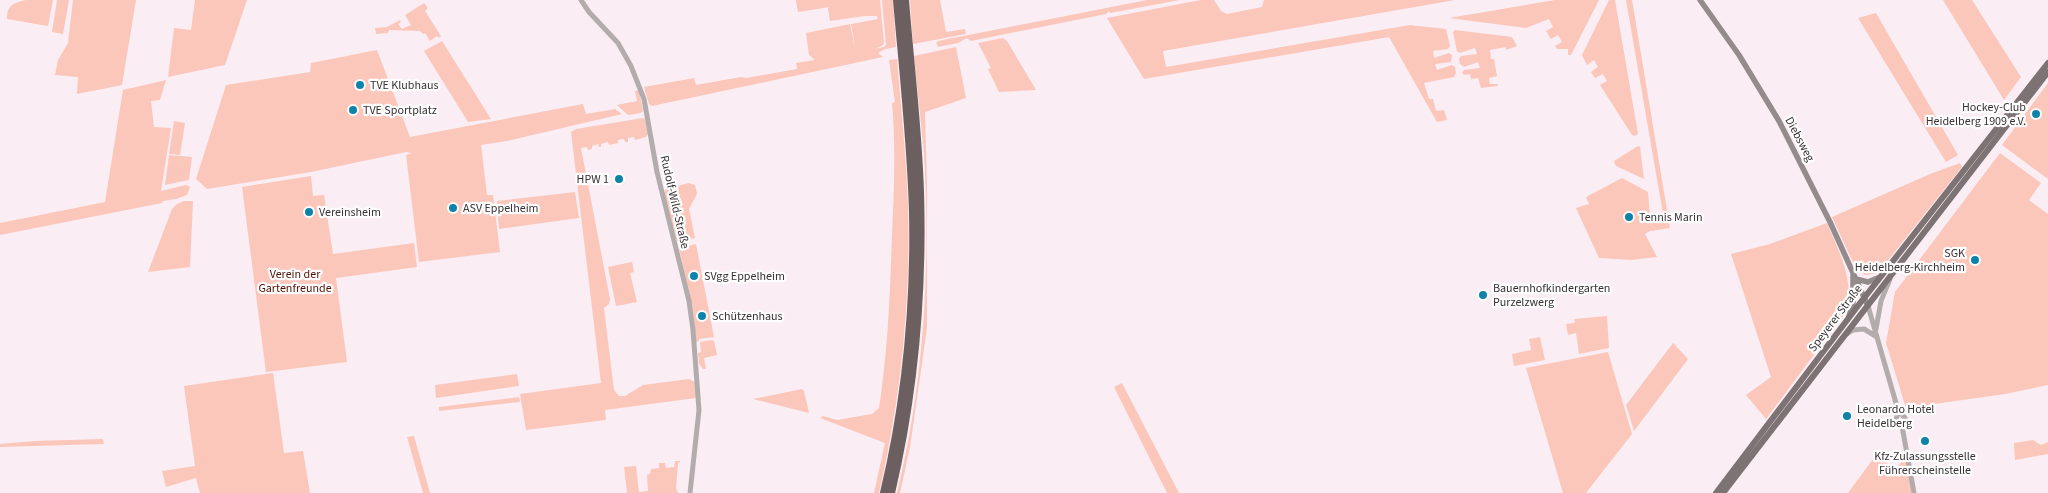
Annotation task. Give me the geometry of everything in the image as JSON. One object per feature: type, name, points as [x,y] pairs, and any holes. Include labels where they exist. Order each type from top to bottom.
[{"type":"highway","points":[[884,493],[905,374],[913,263],[912,178],[897,0]]},
{"type":"highway","points":[[891,493],[903,438],[911,382],[917,327],[920,264],[919,171],[905,0]]},
{"type":"main road","name":"Diebsweg","points":[[1700,0],[1739,54],[1779,121],[1830,222],[1868,306]]},
{"type":"main road","name":"Speyerer Straße","points":[[1716,493],[1865,297],[2048,63]]},
{"type":"main road","name":"Speyerer Straße","points":[[1723,493],[2048,72]]},
{"type":"main road","points":[[1849,318],[1853,303],[1855,276],[1868,282],[1882,276]]},
{"type":"street","name":"Rudolf-Wild-Straße","points":[[581,0],[618,43],[633,71],[644,99],[660,187],[689,304],[699,402],[690,493]]},
{"type":"street","points":[[1876,334],[1881,301],[1891,276]]},
{"type":"street","points":[[1868,306],[1900,417],[1906,421],[1902,426],[1914,493]]},
{"type":"street","points":[[1845,336],[1861,328],[1876,334]]},
{"type":"green space","points":[[26,0],[53,0],[48,26],[7,19],[8,11],[12,5]]},
{"type":"green space","points":[[57,0],[69,0],[63,34],[52,32]]},
{"type":"green space","points":[[73,0],[136,0],[122,85],[77,94],[78,77],[55,75],[58,60],[68,43]]},
{"type":"green space","points":[[195,0],[247,0],[225,65],[168,77],[174,28],[191,30]]},
{"type":"green space","points":[[796,0],[880,0],[884,43],[882,46],[874,49],[886,45],[882,0],[893,0],[896,47],[885,49],[878,53],[883,57],[652,106],[649,104],[644,87],[694,78],[696,85],[797,69],[796,63],[815,60],[809,55],[806,33],[850,24],[856,52],[851,24],[878,19],[877,16],[865,16],[830,21],[828,8],[830,7],[798,12]]},
{"type":"green space","points":[[910,0],[940,0],[946,32],[965,29],[966,34],[913,44]]},
{"type":"green space","points":[[1147,0],[1180,0],[1110,13],[1109,11],[1106,14],[971,41],[967,38],[958,43],[938,47],[936,43],[938,41]]},
{"type":"green space","points":[[1201,0],[1214,0],[1221,11],[1227,14],[1262,7],[1264,0],[1455,0],[1163,51],[1166,67],[1410,25],[1446,29],[1450,46],[1448,49],[1433,51],[1434,58],[1449,53],[1452,55],[1451,62],[1435,64],[1437,70],[1452,65],[1455,67],[1456,73],[1454,77],[1424,83],[1429,99],[1433,99],[1436,111],[1444,110],[1447,120],[1437,122],[1389,37],[1144,79],[1107,18]]},
{"type":"green space","points":[[1555,0],[1599,0],[1571,55],[1568,55],[1568,49],[1557,49],[1555,46],[1562,42],[1558,35],[1551,39],[1546,31],[1553,27],[1549,19],[1526,28],[1449,18]]},
{"type":"green space","points":[[1609,0],[1615,0],[1638,134],[1635,136],[1632,135],[1600,85],[1607,81],[1603,74],[1595,78],[1591,72],[1598,67],[1594,60],[1587,65],[1582,55]]},
{"type":"green space","points":[[1626,0],[1632,0],[1670,228],[1650,231],[1645,234],[1657,257],[1631,260],[1599,258],[1576,208],[1589,204],[1586,197],[1622,178],[1648,192],[1650,216],[1663,214]]},
{"type":"green space","points":[[1943,0],[1972,0],[2021,77],[2004,100]]},
{"type":"green space","points":[[424,3],[428,8],[425,11],[441,36],[439,38],[437,36],[430,41],[425,33],[423,34],[420,31],[389,30],[388,33],[376,34],[375,28],[387,27],[400,20],[401,22],[398,24],[402,29],[411,25],[405,15]]},
{"type":"green space","points":[[1876,13],[1958,155],[1946,162],[1858,18]]},
{"type":"green space","points":[[1455,30],[1512,37],[1517,46],[1506,50],[1506,47],[1490,50],[1491,59],[1494,59],[1497,76],[1489,78],[1490,84],[1498,84],[1498,86],[1481,88],[1478,78],[1471,79],[1470,74],[1464,75],[1462,73],[1464,70],[1480,68],[1478,62],[1464,67],[1460,64],[1459,59],[1461,56],[1477,54],[1475,48],[1460,53],[1457,51],[1453,32]]},
{"type":"green space","points":[[1003,38],[1007,41],[1036,90],[999,92],[988,69],[991,68],[978,43]]},
{"type":"green space","points":[[442,41],[491,119],[468,122],[424,51]]},
{"type":"green space","points":[[956,47],[966,98],[925,112],[927,239],[924,154],[914,56]]},
{"type":"green space","points":[[377,50],[410,137],[583,104],[586,114],[615,109],[622,114],[507,141],[481,145],[487,195],[493,195],[500,252],[419,262],[406,155],[412,153],[406,152],[311,172],[207,189],[196,179],[226,85],[310,72],[311,63]]},
{"type":"green space","points":[[897,59],[908,203],[908,276],[899,385],[879,493],[874,493],[885,443],[820,418],[823,416],[837,420],[872,414],[879,408],[888,322],[894,186],[892,103],[895,102],[889,60]]},
{"type":"green space","points":[[166,80],[160,100],[151,101],[154,127],[171,128],[161,191],[186,185],[190,187],[187,195],[163,201],[162,203],[0,235],[0,223],[105,202],[123,90]]},
{"type":"green space","name":"Hockey-Club Heidelberg 1909 e.V.","points":[[2048,83],[2048,179],[2002,145]]},
{"type":"green space","points":[[639,90],[643,111],[628,115],[617,105],[637,101],[635,91]]},
{"type":"green space","points":[[645,119],[648,134],[646,137],[635,140],[634,137],[628,138],[628,142],[625,142],[624,139],[618,140],[618,143],[609,145],[608,142],[601,144],[601,147],[598,144],[588,150],[587,147],[581,148],[610,299],[609,304],[604,308],[614,390],[619,396],[625,396],[643,385],[689,379],[695,382],[696,398],[605,410],[606,420],[526,430],[520,394],[601,383],[571,132],[576,129]]},
{"type":"green space","points":[[174,121],[185,123],[180,155],[169,154]]},
{"type":"green space","points":[[1638,146],[1640,147],[1644,179],[1616,166],[1614,161]]},
{"type":"green space","name":"SGK Heidelberg-Kirchheim","points":[[2000,153],[2041,183],[2029,200],[2048,214],[2048,385],[2005,394],[1906,408],[1886,343],[1895,292]]},
{"type":"green space","points":[[169,155],[192,157],[189,180],[165,185]]},
{"type":"green space","points":[[1960,163],[1962,167],[1878,273],[1865,275],[1857,268],[1832,217],[1930,174]]},
{"type":"green space","name":"Verein der Gartenfreunde","points":[[311,176],[313,196],[324,195],[333,254],[414,243],[417,267],[336,278],[347,362],[266,372],[242,187]]},
{"type":"green space","points":[[689,183],[695,185],[697,194],[689,209],[695,238],[677,242],[664,193],[666,189]]},
{"type":"green space","points":[[575,192],[579,218],[499,229],[497,201]]},
{"type":"green space","points":[[184,201],[193,201],[190,267],[148,272],[172,209]]},
{"type":"green space","points":[[1827,223],[1841,255],[1847,277],[1849,289],[1846,312],[1766,419],[1746,395],[1771,377],[1731,254],[1770,244]]},
{"type":"green space","points":[[927,239],[927,328],[910,447],[900,493],[897,493],[914,410],[923,325]]},
{"type":"green space","name":"SVgg Eppelheim","points":[[696,244],[714,337],[699,339],[696,342],[693,311],[679,248]]},
{"type":"green space","points":[[632,262],[634,272],[630,273],[637,302],[616,306],[608,267]]},
{"type":"green space","points":[[1607,316],[1609,348],[1579,354],[1576,333],[1568,335],[1566,324],[1575,323],[1574,319]]},
{"type":"green space","points":[[1540,337],[1545,360],[1514,366],[1512,354],[1531,350],[1529,339]]},
{"type":"green space","points":[[714,341],[717,355],[704,358],[706,369],[703,369],[699,364],[700,342]]},
{"type":"green space","points":[[1673,343],[1688,359],[1634,431],[1626,405]]},
{"type":"green space","points":[[1608,352],[1632,434],[1586,493],[1563,493],[1526,368]]},
{"type":"green space","points":[[273,373],[284,453],[303,451],[310,493],[200,493],[196,478],[166,487],[162,471],[195,466],[184,386]]},
{"type":"green space","points":[[517,374],[519,386],[436,398],[435,385]]},
{"type":"green space","points":[[1122,383],[1179,493],[1167,493],[1114,387]]},
{"type":"green space","points":[[802,389],[809,413],[753,399]]},
{"type":"green space","points":[[519,397],[520,402],[439,411],[439,407]]},
{"type":"green space","points":[[414,436],[430,493],[423,493],[407,437]]},
{"type":"green space","points":[[103,439],[104,444],[0,447],[0,444],[35,441]]},
{"type":"green space","points":[[2033,440],[2041,445],[2048,442],[2048,454],[2015,460],[2014,443]]},
{"type":"green space","points":[[1876,455],[1895,470],[1906,458],[1912,493],[1848,493]]},
{"type":"green space","points":[[675,461],[681,461],[678,463],[676,488],[678,493],[627,493],[624,467],[636,466],[639,492],[648,491],[647,475],[650,474],[651,469],[659,468],[659,463],[665,463],[666,468],[674,467]]},
{"type":"place","name":"TVE Klubhaus","points":[[360,85]]},
{"type":"place","name":"TVE Sportplatz","points":[[353,110]]},
{"type":"place","name":"Hockey-Club Heidelberg 1909 e.V.","points":[[2036,114]]},
{"type":"place","name":"HPW 1","points":[[619,179]]},
{"type":"place","name":"ASV Eppelheim","points":[[453,208]]},
{"type":"place","name":"Vereinsheim","points":[[309,212]]},
{"type":"place","name":"Tennis Marin","points":[[1629,217]]},
{"type":"place","name":"SGK Heidelberg-Kirchheim","points":[[1975,260]]},
{"type":"place","name":"SVgg Eppelheim","points":[[694,276]]},
{"type":"place","name":"Bauernhofkindergarten Purzelzwerg","points":[[1483,295]]},
{"type":"place","name":"Schützenhaus","points":[[702,316]]},
{"type":"place","name":"Leonardo Hotel Heidelberg","points":[[1847,416]]},
{"type":"place","name":"Kfz-Zulassungsstelle Führerscheinstelle","points":[[1925,441]]}]
